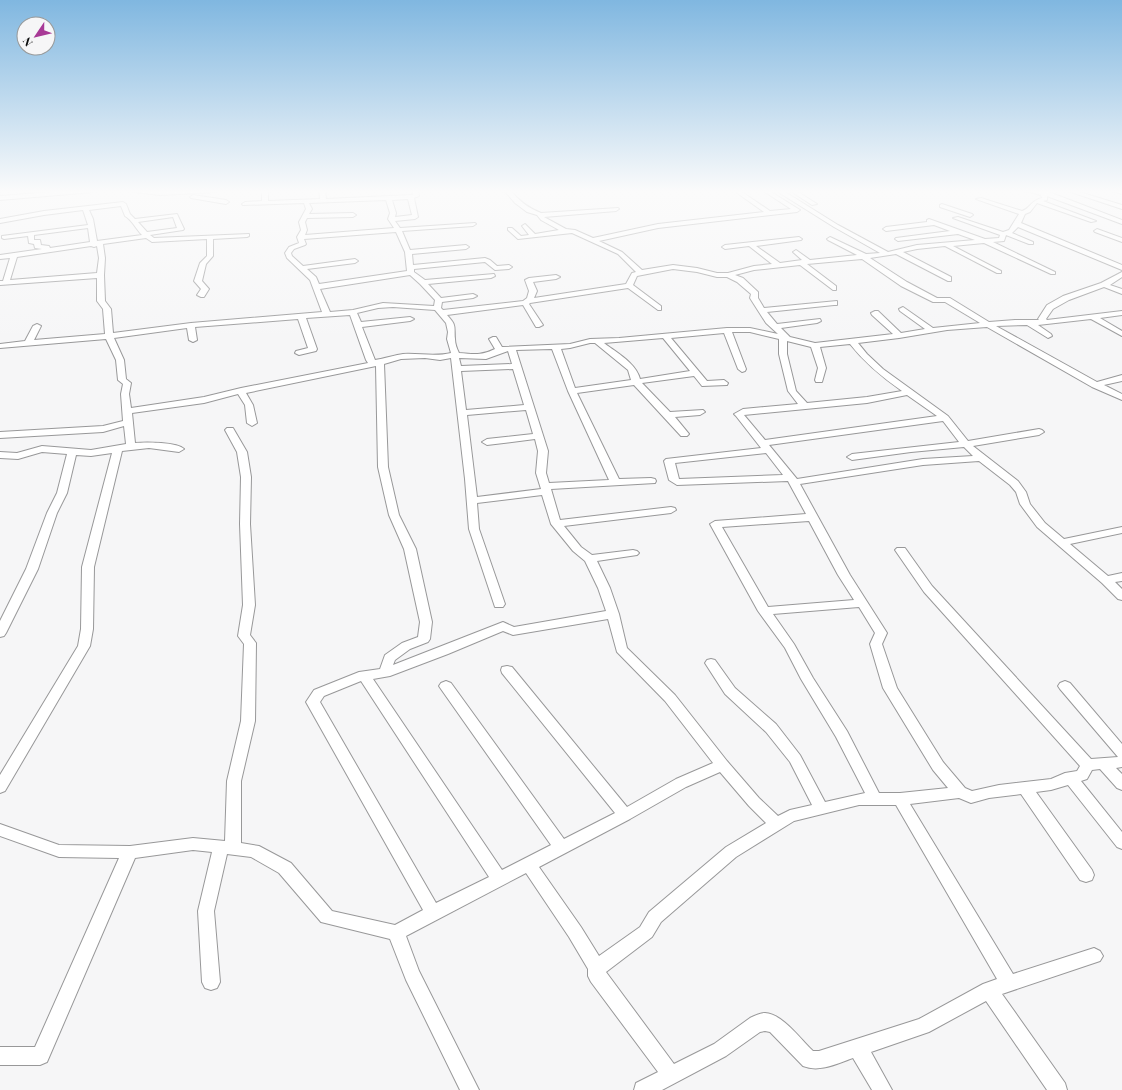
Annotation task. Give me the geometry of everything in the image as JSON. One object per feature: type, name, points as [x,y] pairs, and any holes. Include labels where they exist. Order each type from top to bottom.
[{"type":"street","points":[[30,241],[38,241],[37,247],[47,246],[48,251]]},
{"type":"street","points":[[96,241],[102,258],[100,275],[101,301],[107,309],[109,336],[120,360],[122,380],[127,382],[125,394],[128,411],[130,446]]},
{"type":"street","points":[[0,257],[114,241]]},
{"type":"street","points":[[202,295],[205,289],[198,281],[203,263],[210,256],[210,241]]},
{"type":"street","points":[[302,241],[303,244],[292,248],[288,253],[289,257],[313,279],[327,314]]},
{"type":"street","points":[[403,241],[408,252],[410,270],[423,282],[450,323],[452,332],[451,339],[457,369],[474,529],[499,604]]},
{"type":"street","points":[[595,241],[620,253],[640,272]]},
{"type":"street","points":[[725,247],[775,241]]},
{"type":"street","points":[[834,241],[864,256],[904,284],[936,300],[947,300],[1025,347],[1095,385],[1122,397]]},
{"type":"street","points":[[864,241],[888,254]]},
{"type":"street","points":[[629,286],[634,274],[673,267],[697,270],[716,276],[728,275],[754,268],[888,254],[924,247],[978,241]]},
{"type":"street","points":[[987,241],[1053,273]]},
{"type":"street","points":[[1054,241],[1122,268]]},
{"type":"street","points":[[1071,241],[1082,244]]},
{"type":"street","points":[[750,244],[778,265]]},
{"type":"street","points":[[947,245],[999,272]]},
{"type":"street","points":[[408,252],[466,247]]},
{"type":"street","points":[[924,247],[933,251]]},
{"type":"street","points":[[796,252],[804,262],[833,288]]},
{"type":"street","points":[[898,252],[948,279]]},
{"type":"street","points":[[14,255],[3,283],[75,276],[79,278],[100,275]]},
{"type":"street","points":[[316,287],[410,270],[485,260],[488,260],[495,268],[509,266]]},
{"type":"street","points":[[302,268],[355,261]]},
{"type":"street","points":[[1044,323],[1042,319],[1050,307],[1066,298],[1104,285],[1122,274]]},
{"type":"street","points":[[728,275],[740,280],[755,294],[754,298],[763,310],[769,322],[785,339],[783,354],[792,390],[804,406]]},
{"type":"street","points":[[423,282],[491,276]]},
{"type":"street","points":[[527,302],[533,291],[529,280],[556,277]]},
{"type":"street","points":[[1104,285],[1122,292]]},
{"type":"street","points":[[0,346],[109,336],[191,325],[353,312],[374,306],[388,305],[414,308],[527,302],[629,286],[658,308]]},
{"type":"street","points":[[439,307],[473,296]]},
{"type":"street","points":[[527,302],[539,325]]},
{"type":"street","points":[[763,310],[834,303]]},
{"type":"street","points":[[903,309],[932,331]]},
{"type":"street","points":[[353,312],[370,360],[373,363],[380,362]]},
{"type":"street","points":[[875,313],[899,336]]},
{"type":"street","points":[[128,411],[204,400],[401,357],[425,356],[440,358],[455,355],[486,357],[500,350],[511,348],[570,346],[597,341],[727,330],[750,330],[815,345],[1015,322],[1044,323],[1093,318],[1122,313]]},
{"type":"street","points":[[299,353],[313,349],[301,316]]},
{"type":"street","points":[[1093,318],[1122,334]]},
{"type":"street","points":[[357,325],[410,319]]},
{"type":"street","points":[[775,327],[817,321]]},
{"type":"street","points":[[1029,322],[1048,336]]},
{"type":"street","points":[[191,325],[193,340]]},
{"type":"street","points":[[28,344],[37,326]]},
{"type":"street","points":[[727,330],[742,369]]},
{"type":"street","points":[[665,336],[706,384],[724,383]]},
{"type":"street","points":[[492,339],[500,350]]},
{"type":"street","points":[[597,341],[631,368],[634,372],[636,382],[684,434]]},
{"type":"street","points":[[852,341],[864,356],[880,371],[945,418],[966,444],[981,458],[1014,483],[1021,492],[1026,504],[1041,525],[1106,580],[1122,596]]},
{"type":"street","points":[[815,345],[822,368],[819,380]]},
{"type":"street","points":[[556,346],[572,391],[615,482]]},
{"type":"street","points":[[511,348],[543,451],[541,473],[556,524],[577,549],[590,559],[604,588],[614,614],[621,649],[670,698],[722,765],[754,802],[777,824]]},
{"type":"street","points":[[380,362],[383,467],[394,515],[410,548],[426,622],[424,639],[406,646],[389,658],[385,674]]},
{"type":"street","points":[[457,369],[516,366]]},
{"type":"street","points":[[572,391],[696,373]]},
{"type":"street","points":[[1095,385],[1122,378]]},
{"type":"street","points":[[241,391],[249,405],[252,423]]},
{"type":"street","points":[[909,392],[867,400],[739,414],[793,480],[844,575],[881,633],[876,644],[890,688],[938,766],[960,792],[971,797],[984,792],[1049,785],[1070,777],[1082,775],[1088,765]]},
{"type":"street","points":[[462,413],[529,407]]},
{"type":"street","points":[[668,415],[700,412]]},
{"type":"street","points":[[945,418],[669,461],[674,480],[677,482],[689,483],[793,480],[923,462],[981,458]]},
{"type":"street","points":[[0,435],[103,429],[129,422]]},
{"type":"street","points":[[211,982],[206,911],[227,847],[234,781],[248,721],[250,643],[244,636],[249,605],[245,524],[246,477],[242,452],[230,430]]},
{"type":"street","points":[[852,457],[966,444],[1039,432]]},
{"type":"street","points":[[487,442],[539,436]]},
{"type":"street","points":[[0,455],[18,456],[40,449],[51,449],[72,453],[92,453],[149,444],[179,449]]},
{"type":"street","points":[[0,786],[84,646],[87,629],[88,568],[118,448]]},
{"type":"street","points":[[0,632],[32,569],[52,513],[62,493],[72,453]]},
{"type":"street","points":[[472,501],[545,488],[615,482],[651,481]]},
{"type":"street","points":[[556,524],[671,510]]},
{"type":"street","points":[[814,517],[714,524],[764,611],[790,647],[807,679],[842,735],[875,799]]},
{"type":"street","points":[[1061,543],[1122,530]]},
{"type":"street","points":[[901,550],[928,589],[1088,765]]},
{"type":"street","points":[[590,559],[633,553]]},
{"type":"street","points":[[1106,580],[1122,577]]},
{"type":"street","points":[[764,611],[863,604]]},
{"type":"street","points":[[434,913],[312,702],[319,692],[364,675],[385,674],[503,626],[513,631],[614,614]]},
{"type":"street","points":[[711,663],[730,691],[770,728],[795,759],[821,808]]},
{"type":"street","points":[[507,670],[625,815]]},
{"type":"street","points":[[364,675],[499,879]]},
{"type":"street","points":[[446,686],[561,847]]},
{"type":"street","points":[[1065,686],[1122,753]]},
{"type":"street","points":[[1088,765],[1122,762]]},
{"type":"street","points":[[1104,764],[1122,784]]},
{"type":"street","points":[[0,830],[59,851],[130,852],[193,844],[254,851],[285,868],[327,917],[396,933],[625,815],[680,783],[722,765]]},
{"type":"street","points":[[1070,777],[1122,843]]},
{"type":"street","points":[[1025,788],[1086,875]]},
{"type":"street","points":[[597,968],[646,932],[655,916],[731,852],[790,816],[859,799],[900,799],[960,792]]},
{"type":"street","points":[[900,799],[1008,984]]},
{"type":"street","points":[[0,1056],[40,1056],[130,852]]},
{"type":"street","points":[[528,864],[575,932],[597,968],[597,976],[671,1075]]},
{"type":"street","points":[[396,933],[412,974],[470,1090]]},
{"type":"street","points":[[643,1090],[720,1050],[756,1024],[765,1022],[776,1026],[810,1060],[819,1060],[923,1026],[989,990],[1094,956]]},
{"type":"street","points":[[989,990],[1058,1090]]},
{"type":"street","points":[[858,1048],[883,1090]]}]
